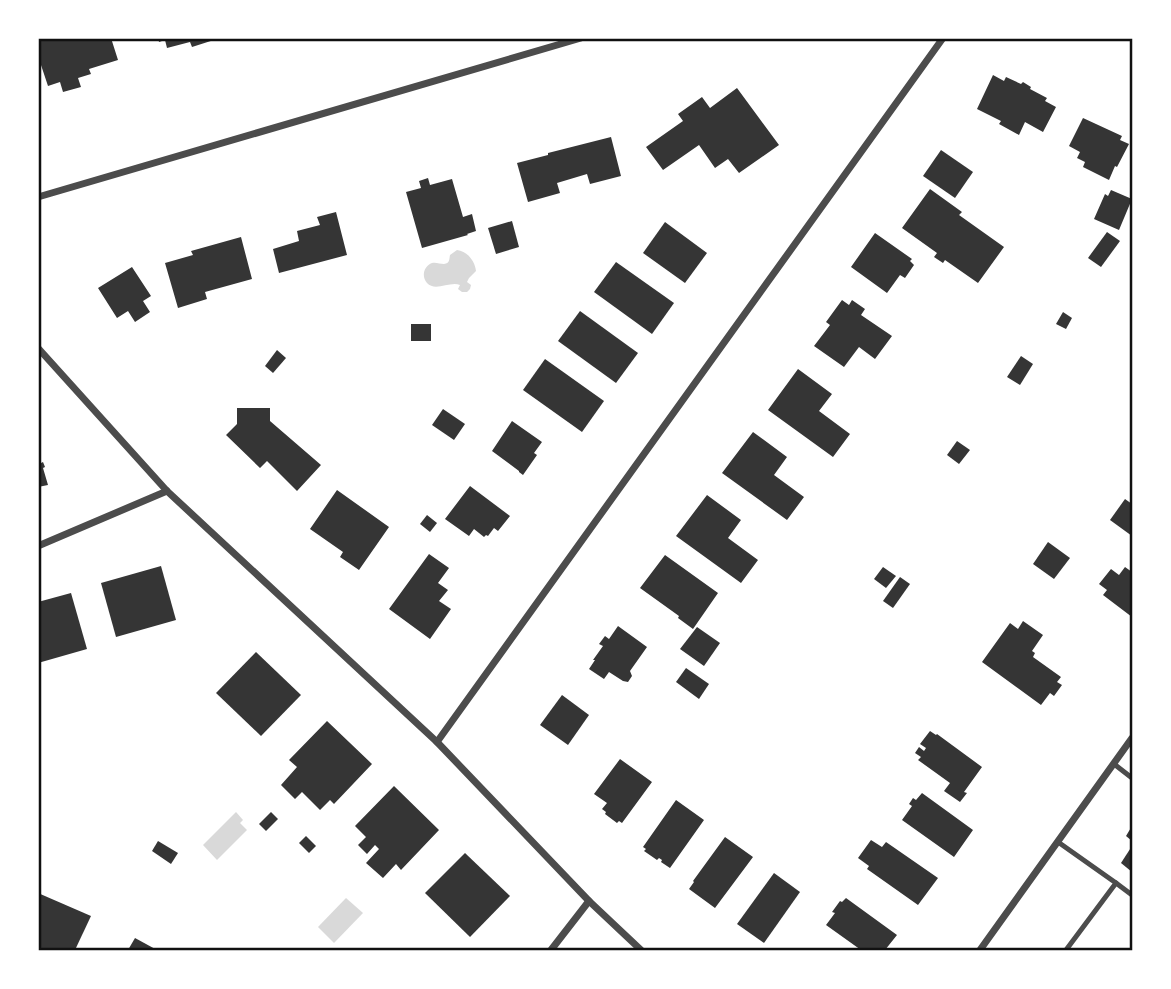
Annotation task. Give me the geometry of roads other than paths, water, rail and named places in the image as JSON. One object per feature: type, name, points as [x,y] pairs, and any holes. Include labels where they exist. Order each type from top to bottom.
[{"type":"street","points":[[38,197],[581,38]]},
{"type":"street","points":[[437,742],[943,38]]},
{"type":"street","points":[[38,348],[167,491],[437,742],[589,901],[641,950]]},
{"type":"street","points":[[38,546],[167,491]]},
{"type":"street","points":[[980,950],[1132,738]]},
{"type":"street","points":[[551,950],[589,901]]},
{"type":"lane","points":[[1114,764],[1132,778]]},
{"type":"lane","points":[[1058,842],[1132,895]]},
{"type":"lane","points":[[1066,950],[1116,883]]}]
